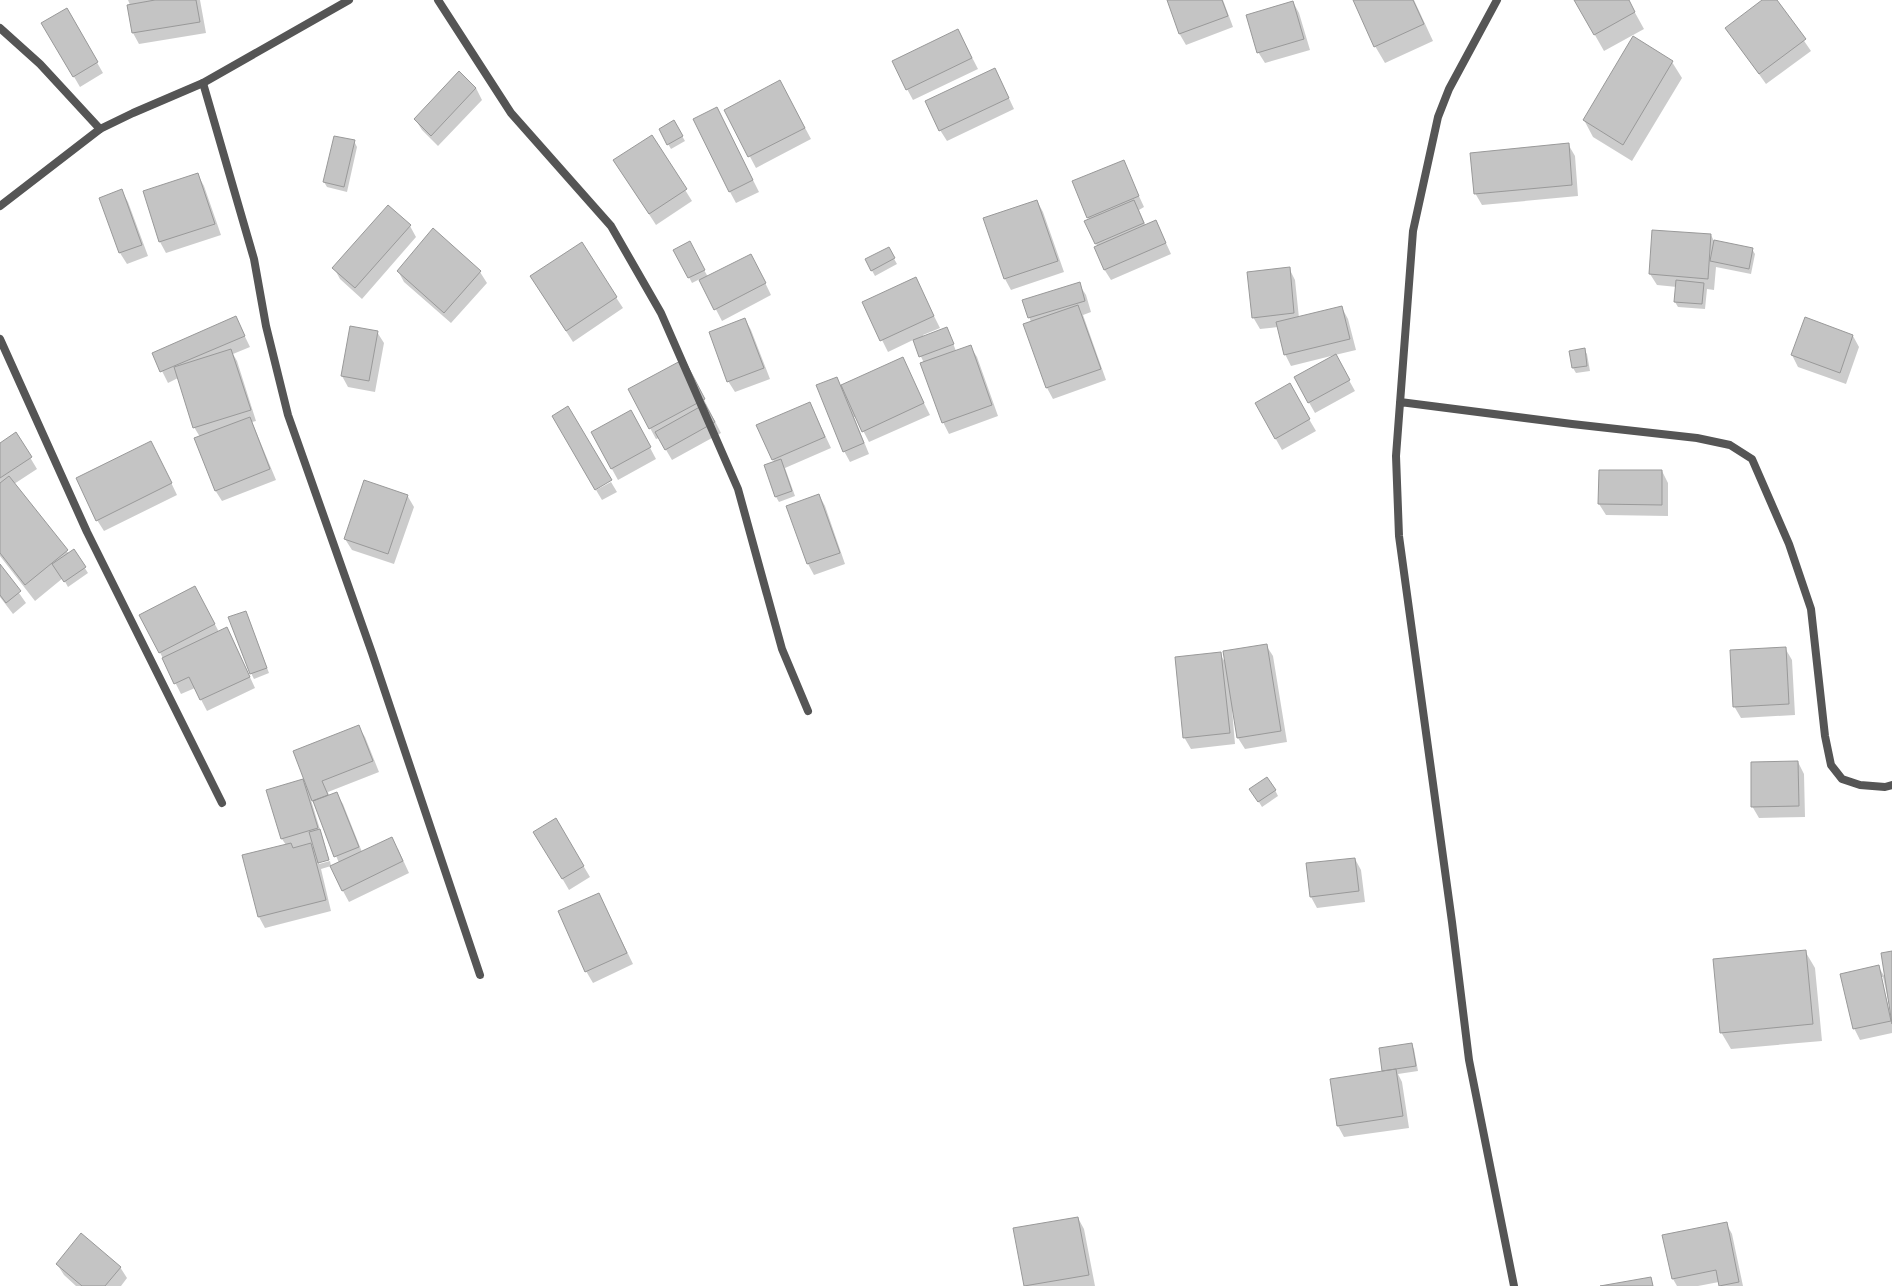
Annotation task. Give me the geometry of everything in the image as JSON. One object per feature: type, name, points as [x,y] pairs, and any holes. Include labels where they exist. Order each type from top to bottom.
[{"type":"street","points":[[0,206],[100,129],[203,83],[349,0]]},
{"type":"street","points":[[438,0],[511,113],[611,226],[661,313],[738,489],[782,649],[808,711]]},
{"type":"street","points":[[1497,0],[1449,89],[1438,117],[1413,231],[1396,456],[1398,536],[1452,922],[1469,1060],[1514,1286]]},
{"type":"street","points":[[0,28],[40,64],[100,129]]},
{"type":"street","points":[[203,83],[254,259],[266,326],[288,415],[372,653],[480,975]]},
{"type":"street","points":[[0,339],[87,532],[222,803]]},
{"type":"street","points":[[1400,402],[1697,438],[1730,445],[1752,460],[1789,544],[1811,608],[1825,736],[1830,765],[1842,779],[1860,786],[1892,785]]},
{"type":"building","points":[[155,0],[196,0],[200,22],[132,33],[127,5]]},
{"type":"building","points":[[1167,0],[1222,0],[1228,16],[1179,34]]},
{"type":"building","points":[[1353,0],[1413,0],[1424,24],[1374,47]]},
{"type":"building","points":[[1574,0],[1629,0],[1635,12],[1594,35]]},
{"type":"building","points":[[1762,0],[1777,0],[1806,39],[1759,74],[1725,28]]},
{"type":"building","points":[[1293,1],[1304,39],[1257,53],[1246,15]]},
{"type":"building","points":[[67,8],[98,62],[73,77],[41,23]]},
{"type":"building","points":[[958,29],[972,58],[906,90],[892,61]]},
{"type":"building","points":[[1633,36],[1673,61],[1623,145],[1583,120]]},
{"type":"building","points":[[995,68],[1009,98],[939,131],[925,101]]},
{"type":"building","points":[[459,71],[476,88],[431,136],[414,119]]},
{"type":"building","points":[[780,80],[805,128],[748,157],[724,110]]},
{"type":"building","points":[[717,107],[753,180],[729,192],[693,119]]},
{"type":"building","points":[[674,120],[683,136],[667,145],[659,129]]},
{"type":"building","points":[[652,135],[687,189],[649,214],[613,160]]},
{"type":"building","points":[[334,136],[355,140],[344,187],[323,182]]},
{"type":"building","points":[[1569,143],[1572,185],[1474,194],[1470,153]]},
{"type":"building","points":[[1124,160],[1139,196],[1087,218],[1072,181]]},
{"type":"building","points":[[198,173],[215,224],[159,242],[143,191]]},
{"type":"building","points":[[122,189],[142,245],[119,253],[99,198]]},
{"type":"building","points":[[1037,200],[1058,261],[1004,279],[983,218]]},
{"type":"building","points":[[1134,200],[1144,223],[1095,244],[1084,221]]},
{"type":"building","points":[[388,205],[411,225],[355,288],[332,268]]},
{"type":"building","points":[[1156,220],[1166,243],[1104,270],[1094,247]]},
{"type":"building","points":[[433,228],[481,271],[444,313],[397,271]]},
{"type":"building","points":[[1652,230],[1711,234],[1708,279],[1649,274]]},
{"type":"building","points":[[1714,240],[1753,248],[1749,269],[1710,261]]},
{"type":"building","points":[[690,241],[705,270],[688,278],[673,250]]},
{"type":"building","points":[[582,242],[617,297],[566,331],[530,276]]},
{"type":"building","points":[[889,247],[895,258],[871,271],[865,259]]},
{"type":"building","points":[[751,254],[766,283],[714,310],[699,280]]},
{"type":"building","points":[[1290,267],[1294,313],[1252,318],[1247,272]]},
{"type":"building","points":[[916,277],[934,316],[880,341],[862,302]]},
{"type":"building","points":[[1676,280],[1704,283],[1702,304],[1674,302]]},
{"type":"building","points":[[1080,282],[1085,301],[1028,318],[1022,300]]},
{"type":"building","points":[[1078,305],[1101,369],[1046,388],[1023,324]]},
{"type":"building","points":[[1342,306],[1350,339],[1284,355],[1276,322]]},
{"type":"building","points":[[236,316],[245,336],[160,372],[152,353]]},
{"type":"building","points":[[1805,317],[1853,335],[1840,373],[1791,355]]},
{"type":"building","points":[[745,318],[764,368],[727,382],[709,332]]},
{"type":"building","points":[[350,326],[378,331],[369,381],[341,376]]},
{"type":"building","points":[[947,327],[954,344],[919,357],[913,340]]},
{"type":"building","points":[[971,345],[992,405],[942,423],[920,363]]},
{"type":"building","points":[[1585,348],[1587,366],[1572,368],[1569,351]]},
{"type":"building","points":[[231,349],[251,410],[193,428],[174,367]]},
{"type":"building","points":[[1336,354],[1350,380],[1308,403],[1294,377]]},
{"type":"building","points":[[903,357],[924,403],[862,432],[841,385]]},
{"type":"building","points":[[684,359],[705,399],[649,429],[628,389]]},
{"type":"building","points":[[837,377],[864,443],[843,452],[816,385]]},
{"type":"building","points":[[1290,383],[1310,419],[1275,439],[1255,403]]},
{"type":"building","points":[[810,402],[825,437],[772,460],[756,425]]},
{"type":"building","points":[[705,404],[715,422],[665,450],[655,432]]},
{"type":"building","points":[[568,406],[612,480],[595,490],[552,416]]},
{"type":"building","points":[[631,410],[651,447],[611,469],[591,432]]},
{"type":"building","points":[[250,417],[270,469],[215,491],[194,438]]},
{"type":"building","points":[[16,432],[32,457],[0,478],[0,443]]},
{"type":"building","points":[[151,441],[172,483],[96,521],[76,478]]},
{"type":"building","points":[[781,459],[792,491],[775,497],[764,465]]},
{"type":"building","points":[[1599,470],[1662,470],[1662,505],[1598,504]]},
{"type":"building","points":[[9,476],[68,550],[25,585],[0,553],[0,483]]},
{"type":"building","points":[[364,480],[408,495],[388,554],[344,539]]},
{"type":"building","points":[[819,494],[840,553],[807,564],[786,506]]},
{"type":"building","points":[[74,549],[86,567],[64,582],[52,564]]},
{"type":"building","points":[[0,564],[21,591],[6,603],[0,595]]},
{"type":"building","points":[[195,586],[215,624],[159,653],[139,615]]},
{"type":"building","points":[[246,611],[267,668],[250,674],[228,617]]},
{"type":"building","points":[[227,627],[250,677],[200,700],[189,677],[174,684],[162,658]]},
{"type":"building","points":[[1267,644],[1281,731],[1237,738],[1223,651]]},
{"type":"building","points":[[1786,647],[1789,704],[1733,707],[1730,650]]},
{"type":"building","points":[[1221,652],[1230,733],[1183,738],[1175,657]]},
{"type":"building","points":[[359,725],[373,761],[322,781],[328,795],[312,801],[293,751]]},
{"type":"building","points":[[1798,761],[1799,806],[1751,807],[1751,762]]},
{"type":"building","points":[[1267,777],[1276,790],[1258,802],[1249,789]]},
{"type":"building","points":[[303,779],[318,828],[281,839],[266,790]]},
{"type":"building","points":[[337,792],[359,847],[334,857],[313,801]]},
{"type":"building","points":[[556,818],[584,866],[562,879],[533,832]]},
{"type":"building","points":[[320,829],[329,860],[318,863],[309,832]]},
{"type":"building","points":[[392,837],[403,861],[342,891],[330,866]]},
{"type":"building","points":[[291,843],[293,848],[311,843],[326,900],[258,917],[242,855]]},
{"type":"building","points":[[1355,858],[1359,891],[1310,897],[1306,863]]},
{"type":"building","points":[[599,893],[627,953],[585,972],[558,911]]},
{"type":"building","points":[[1806,950],[1813,1024],[1720,1033],[1713,959]]},
{"type":"building","points":[[1892,951],[1892,1024],[1881,953]]},
{"type":"building","points":[[1879,965],[1891,1021],[1853,1029],[1840,974]]},
{"type":"building","points":[[1412,1043],[1416,1066],[1382,1071],[1379,1048]]},
{"type":"building","points":[[1396,1069],[1403,1116],[1337,1126],[1330,1079]]},
{"type":"building","points":[[1078,1217],[1089,1275],[1024,1286],[1013,1228]]},
{"type":"building","points":[[1727,1222],[1739,1282],[1719,1286],[1716,1270],[1672,1279],[1662,1235]]},
{"type":"building","points":[[81,1233],[121,1267],[105,1286],[82,1286],[56,1264]]},
{"type":"building","points":[[1651,1277],[1653,1286],[1600,1286]]}]
